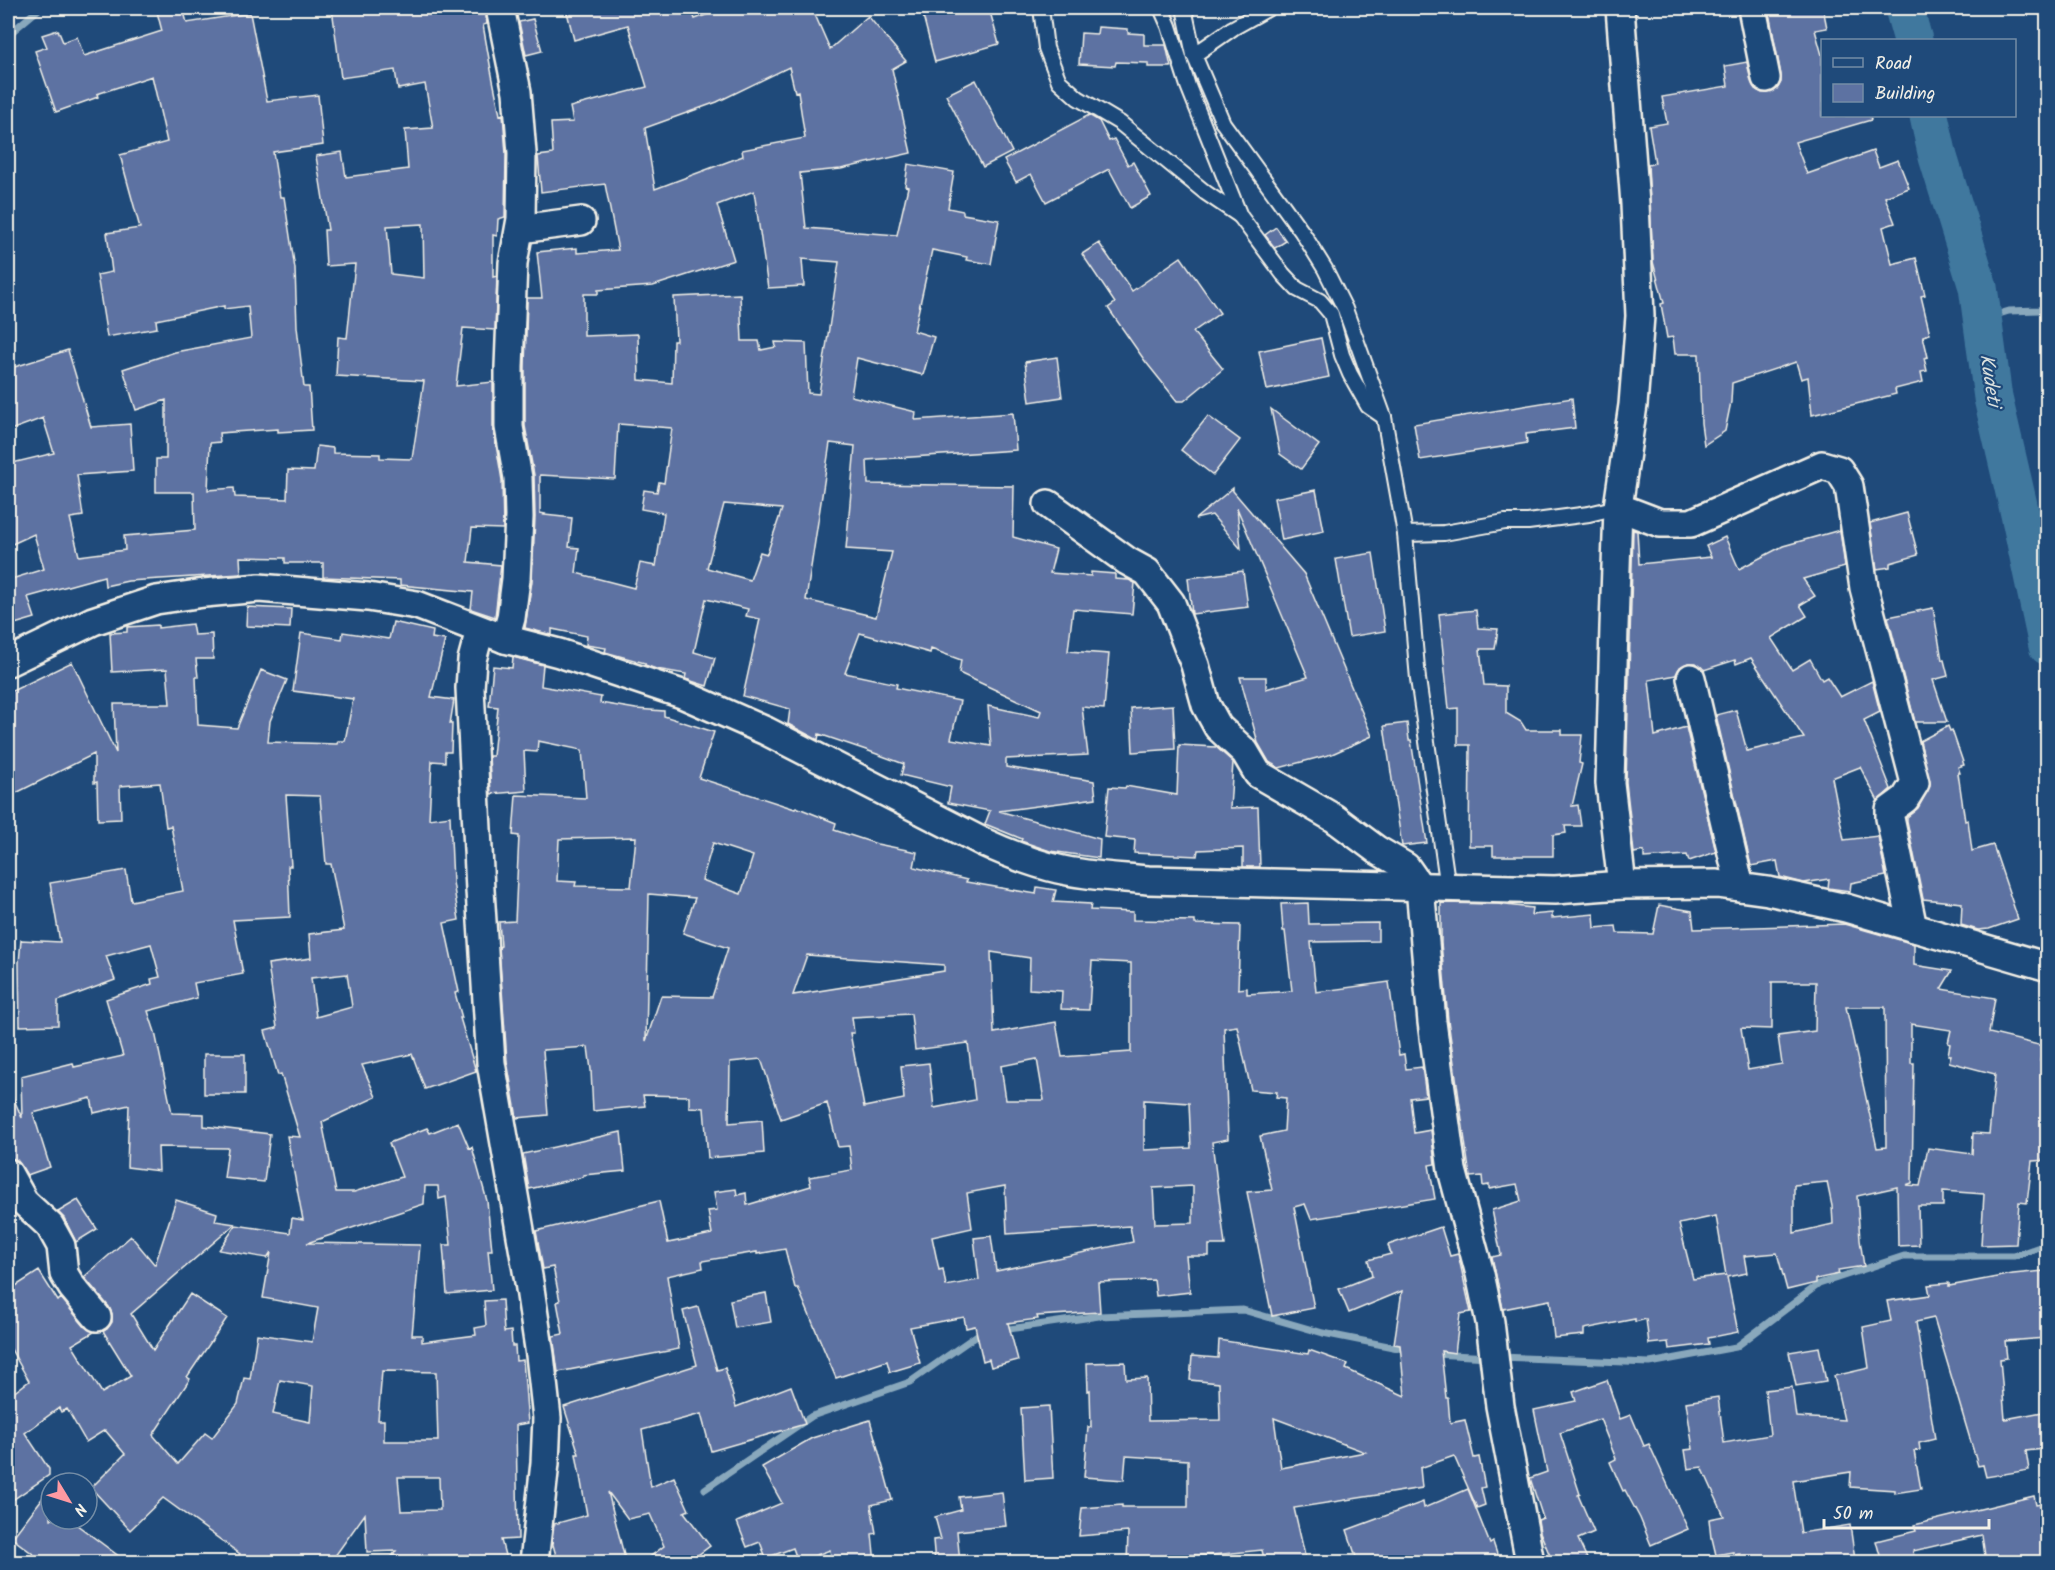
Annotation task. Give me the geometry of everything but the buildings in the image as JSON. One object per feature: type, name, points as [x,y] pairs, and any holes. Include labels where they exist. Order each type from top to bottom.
[{"type":"street","points":[[500,8],[517,92],[522,153],[522,219],[513,263],[509,367],[509,427],[518,478],[519,517],[511,618],[472,660],[470,688],[491,1062],[529,1281],[547,1418],[545,1463],[534,1563]]},
{"type":"street","points":[[1620,8],[1635,204],[1640,316],[1633,405],[1618,507],[1610,783],[1622,885]]},
{"type":"street","points":[[1752,8],[1766,78]]},
{"type":"street","points":[[520,229],[581,221]]},
{"type":"street","points":[[1618,507],[1660,523],[1691,523],[1822,465],[1839,470],[1848,486],[1864,588],[1915,783],[1905,799],[1890,810],[1913,928]]},
{"type":"street","points":[[1048,504],[1127,561],[1147,572],[1171,603],[1195,665],[1206,705],[1214,720],[1218,727],[1245,752],[1258,774],[1334,818],[1377,850],[1406,867],[1420,887],[1432,1022],[1452,1170],[1480,1274],[1490,1322],[1500,1406],[1530,1563]]},
{"type":"street","points":[[8,662],[93,621],[156,600],[259,588],[368,597],[417,605],[493,635],[682,694],[766,731],[982,842],[1012,855],[1058,869],[1099,876],[1148,880],[1448,888],[1555,890],[1622,885],[1717,884],[1768,891],[1846,908],[2038,964]]},
{"type":"street","points":[[1691,678],[1740,887]]},
{"type":"street","points":[[8,1173],[24,1202],[50,1226],[62,1246],[64,1274],[98,1317]]},
{"type":"lane","points":[[1041,8],[1046,48],[1059,81],[1078,98],[1120,123],[1206,193],[1240,216]]},
{"type":"lane","points":[[1161,8],[1188,86],[1240,216],[1283,274],[1297,288],[1320,302],[1331,314],[1342,355],[1350,374],[1368,406],[1384,417]]},
{"type":"lane","points":[[1184,8],[1194,55],[1223,123],[1302,232],[1325,269],[1345,309],[1384,417],[1405,534],[1418,680],[1448,888]]},
{"type":"lane","points":[[1194,55],[1233,28],[1269,8]]},
{"type":"lane","points":[[1405,534],[1444,533],[1505,522],[1528,522],[1589,514],[1618,507]]},
{"type":"waterway","points":[[8,35],[40,8]]},
{"type":"waterway","name":"Kudeti","points":[[1904,8],[1913,39]]},
{"type":"waterway","name":"Kudeti","points":[[1929,117],[1938,157],[1978,287],[1993,398],[2048,646]]},
{"type":"waterway","points":[[1982,319],[2009,311],[2039,310],[2048,305]]},
{"type":"waterway","points":[[1500,1357],[1650,1363],[1736,1347],[1819,1284],[1904,1256],[2014,1256],[2048,1244]]},
{"type":"waterway","points":[[1002,1330],[1099,1316],[1243,1310],[1323,1333],[1408,1350]]},
{"type":"waterway","points":[[705,1489],[812,1416],[910,1382],[980,1333],[985,1332]]},
{"type":"waterway","points":[[1434,1354],[1489,1357]]}]
